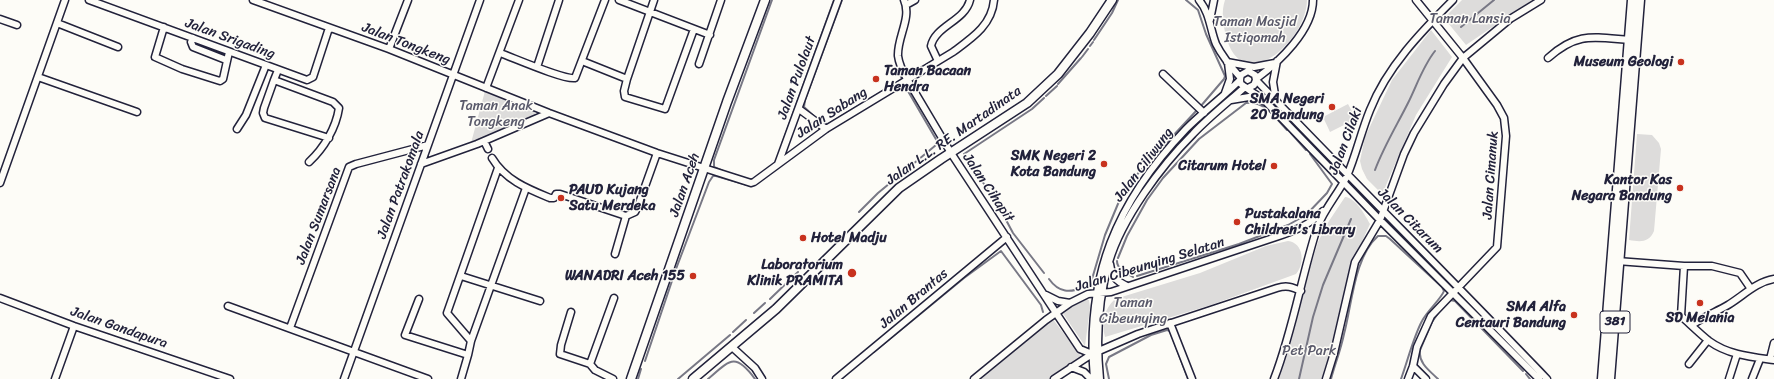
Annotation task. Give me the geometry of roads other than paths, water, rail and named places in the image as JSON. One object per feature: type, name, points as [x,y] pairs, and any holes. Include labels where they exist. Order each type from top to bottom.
[{"type":"main road","name":"Jalan Aceh","points":[[631,379],[765,0]]},
{"type":"main road","name":"Jalan L.L. RE. Martadinata","points":[[693,379],[776,309],[905,183],[1006,118],[1032,98],[1062,68],[1090,33],[1112,0]]},
{"type":"main road","name":"381","points":[[1602,379],[1632,0]]},
{"type":"main road","name":"381","points":[[1610,379],[1640,0]]},
{"type":"street","points":[[0,184],[65,0]]},
{"type":"street","name":"Jalan Srigading","points":[[88,0],[304,80],[311,79],[313,77],[330,28]]},
{"type":"street","name":"Jalan Tongkeng","points":[[253,0],[390,49],[550,113],[705,169]]},
{"type":"street","points":[[390,49],[408,0]]},
{"type":"street","name":"Jalan Patrakomala","points":[[344,379],[480,0]]},
{"type":"street","points":[[486,88],[519,0]]},
{"type":"street","points":[[537,67],[559,0]]},
{"type":"street","points":[[500,53],[537,67],[573,78],[576,77],[605,0]]},
{"type":"street","points":[[619,0],[710,35]]},
{"type":"street","points":[[654,0],[624,91],[625,97],[665,109],[694,29]]},
{"type":"street","points":[[699,64],[721,0]]},
{"type":"street","name":"Jalan Pulolaut","points":[[778,164],[838,0]]},
{"type":"street","points":[[905,2],[914,0]]},
{"type":"street","points":[[938,61],[931,46],[933,39],[963,13],[968,7],[970,0]]},
{"type":"street","name":"Jalan Sabang","points":[[705,169],[750,183],[754,182],[826,129],[973,38],[982,29],[993,10],[994,0]]},
{"type":"street","points":[[1199,0],[1210,20],[1217,44],[1227,62],[1246,88],[1252,87],[1256,80],[1301,34],[1309,21],[1312,0]]},
{"type":"street","points":[[1210,20],[1214,0]]},
{"type":"street","name":"Jalan Cimanuk","points":[[1408,379],[1413,366],[1416,347],[1424,327],[1438,306],[1459,288],[1497,247],[1506,136],[1504,118],[1463,58],[1416,0]]},
{"type":"street","name":"Jalan Cilaki","points":[[1274,379],[1282,360],[1318,227],[1326,209],[1348,174],[1370,109],[1400,57],[1453,0]]},
{"type":"street","points":[[1326,379],[1334,353],[1355,262],[1380,220],[1404,154],[1414,133],[1444,84],[1463,58],[1510,19],[1540,0]]},
{"type":"street","name":"Jalan Cihapit","points":[[905,2],[906,13],[898,48],[901,68],[951,153],[1080,349],[1092,354]]},
{"type":"street","points":[[0,19],[17,25]]},
{"type":"street","points":[[57,23],[118,47]]},
{"type":"street","points":[[164,28],[155,57],[217,81],[223,79],[229,52]]},
{"type":"street","points":[[1548,58],[1559,48],[1578,38],[1586,37],[1629,40]]},
{"type":"street","points":[[193,38],[191,42],[193,47],[226,60]]},
{"type":"street","points":[[582,61],[628,79]]},
{"type":"street","points":[[1227,62],[1254,67],[1276,61]]},
{"type":"street","points":[[1276,61],[1273,82],[1276,101]]},
{"type":"street","points":[[1224,96],[1230,80],[1227,62]]},
{"type":"street","points":[[237,129],[246,115],[266,65]]},
{"type":"street","points":[[278,70],[264,108],[263,112],[265,118],[329,138]]},
{"type":"street","points":[[1240,79],[1243,73],[1248,71],[1253,73],[1256,80]]},
{"type":"street","points":[[1163,74],[1204,113]]},
{"type":"street","points":[[38,77],[137,112]]},
{"type":"street","name":"Jalan Ciliwung","points":[[1100,379],[1098,324],[1099,293],[1103,260],[1122,216],[1134,194],[1186,129],[1224,96],[1240,79]]},
{"type":"street","points":[[274,80],[336,104],[339,110],[329,138],[318,154],[309,162]]},
{"type":"street","name":"Jalan Citarum","points":[[1256,80],[1348,174],[1383,213],[1459,288],[1539,379]]},
{"type":"street","name":"Jalan Citarum","points":[[1246,88],[1266,102],[1380,220],[1454,293],[1547,379]]},
{"type":"street","name":"Jalan Ciliwung","points":[[1092,379],[1092,324],[1099,293],[1109,261],[1136,206],[1170,160],[1192,135],[1246,88]]},
{"type":"street","points":[[1231,100],[1249,97],[1266,102]]},
{"type":"street","points":[[799,109],[826,129]]},
{"type":"street","points":[[421,164],[484,141],[550,113]]},
{"type":"street","points":[[484,141],[488,149]]},
{"type":"street","name":"Jalan Sumarsana","points":[[290,328],[349,167],[428,145]]},
{"type":"street","points":[[492,158],[498,168],[526,188],[550,198],[554,198],[556,194],[560,194],[626,216],[635,212],[638,206],[657,152]]},
{"type":"street","points":[[1164,155],[1170,160]]},
{"type":"street","points":[[471,341],[447,313],[498,168]]},
{"type":"street","points":[[461,379],[471,341],[526,188]]},
{"type":"street","name":"Jalan Cibeunying Selatan","points":[[974,379],[1056,313],[1070,303],[1088,294],[1111,292],[1300,229],[1316,219],[1326,209]]},
{"type":"street","points":[[616,254],[626,216]]},
{"type":"street","name":"Jalan Brantas","points":[[836,379],[1007,237]]},
{"type":"street","points":[[1109,261],[1113,277],[1116,281],[1127,286]]},
{"type":"street","points":[[1611,261],[1684,266],[1712,266],[1737,271],[1742,275],[1751,289]]},
{"type":"street","points":[[1684,266],[1680,314],[1708,340],[1720,348],[1737,354],[1772,360],[1774,343]]},
{"type":"street","points":[[461,276],[540,301]]},
{"type":"street","points":[[1692,325],[1728,305],[1765,280],[1774,279]]},
{"type":"street","points":[[1054,379],[1092,354],[1138,334],[1284,286],[1292,287],[1301,291]]},
{"type":"street","points":[[1046,296],[1058,301],[1070,303]]},
{"type":"street","name":"Jalan Gandapura","points":[[0,298],[74,326],[230,379]]},
{"type":"street","points":[[590,364],[614,298]]},
{"type":"street","points":[[419,299],[404,335],[468,355]]},
{"type":"street","points":[[228,306],[428,379]]},
{"type":"street","points":[[571,312],[561,345],[560,354],[590,364],[595,370],[613,379]]},
{"type":"street","points":[[1170,323],[1192,379]]},
{"type":"street","points":[[56,379],[74,326]]},
{"type":"street","points":[[1689,364],[1708,340]]},
{"type":"street","points":[[1099,372],[1102,357],[1111,346]]},
{"type":"street","points":[[732,347],[755,368],[762,379]]},
{"type":"street","points":[[1729,379],[1737,354]]},
{"type":"street","points":[[1752,379],[1760,359]]},
{"type":"street","points":[[1413,366],[1426,379]]},
{"type":"street","points":[[1071,367],[1084,372],[1092,379]]},
{"type":"waterway","points":[[723,171],[714,167],[714,160],[772,0]]},
{"type":"waterway","points":[[782,144],[834,0]]},
{"type":"waterway","points":[[816,118],[804,107],[805,100],[842,0]]},
{"type":"waterway","points":[[1094,40],[1112,13],[1118,0]]},
{"type":"waterway","points":[[1186,0],[1198,10],[1206,34],[1225,76],[1200,107]]},
{"type":"waterway","points":[[1461,27],[1494,0]]},
{"type":"waterway","points":[[1090,46],[1093,42]]},
{"type":"waterway","points":[[1082,57],[1088,49]]},
{"type":"waterway","points":[[1375,170],[1382,152],[1424,69],[1435,51]]},
{"type":"waterway","points":[[1058,84],[1081,58]]},
{"type":"waterway","points":[[898,70],[902,79],[900,81]]},
{"type":"waterway","points":[[859,212],[878,193],[936,145],[937,141],[905,86],[902,85]]},
{"type":"waterway","points":[[1046,96],[1057,86]]},
{"type":"waterway","points":[[822,123],[828,124],[886,89]]},
{"type":"waterway","points":[[1044,98],[1032,109],[964,154],[998,205],[1013,233],[1044,273]]},
{"type":"waterway","points":[[1118,258],[1127,236],[1147,200],[1163,178],[1199,139],[1246,103],[1259,104],[1264,107],[1274,115],[1287,130]]},
{"type":"waterway","points":[[1131,181],[1197,110]]},
{"type":"waterway","points":[[1291,133],[1306,150]]},
{"type":"waterway","points":[[1137,276],[1239,244],[1288,225],[1306,215],[1327,193],[1332,184],[1310,154]]},
{"type":"waterway","points":[[645,361],[676,269],[709,182],[713,176],[716,176],[751,186]]},
{"type":"waterway","points":[[1088,283],[1092,279],[1105,235],[1120,199]]},
{"type":"waterway","points":[[1299,379],[1313,317],[1323,285],[1351,219]]},
{"type":"waterway","points":[[1331,379],[1343,340],[1359,269],[1370,245],[1378,236],[1386,236],[1390,239],[1442,287],[1444,291],[1422,321],[1413,342],[1401,379]]},
{"type":"waterway","points":[[874,352],[964,278],[1001,251],[1041,305],[1043,312]]},
{"type":"waterway","points":[[1117,261],[1120,269],[1133,277]]},
{"type":"waterway","points":[[770,299],[798,272]]},
{"type":"waterway","points":[[1049,279],[1057,287],[1069,291],[1084,287]]},
{"type":"waterway","points":[[1446,305],[1450,300],[1455,301],[1523,371]]},
{"type":"waterway","points":[[754,313],[765,303]]},
{"type":"waterway","points":[[1438,379],[1423,363],[1420,350],[1432,322],[1439,312]]},
{"type":"waterway","points":[[733,332],[746,320]]},
{"type":"waterway","points":[[1109,379],[1106,364],[1109,357],[1151,335],[1167,330],[1170,331],[1188,379]]},
{"type":"waterway","points":[[678,379],[730,335]]},
{"type":"waterway","points":[[708,379],[722,367],[732,362],[737,362],[742,365],[755,379]]},
{"type":"waterway","points":[[638,379],[641,369]]},
{"type":"waterway","points":[[841,379],[847,374]]},
{"type":"waterway","points":[[1526,374],[1530,379]]},
{"type":"place","name":"Museum Geologi","points":[[1681,62]]},
{"type":"place","name":"Taman Bacaan Hendra","points":[[876,79]]},
{"type":"place","name":"SMA Negeri 20 Bandung","points":[[1332,107]]},
{"type":"place","name":"SMK Negeri 2 Kota Bandung","points":[[1104,164]]},
{"type":"place","name":"Citarum Hotel","points":[[1274,166]]},
{"type":"place","name":"Kantor Kas Negara Bandung","points":[[1680,188]]},
{"type":"place","name":"PAUD Kujang Satu Merdeka","points":[[561,198]]},
{"type":"place","name":"Pustakalana Children's Library","points":[[1237,222]]},
{"type":"place","name":"Hotel Madju","points":[[803,238]]},
{"type":"place","name":"Laboratorium Klinik PRAMITA","points":[[852,273]]},
{"type":"place","name":"WANADRI Aceh 155","points":[[693,276]]},
{"type":"place","name":"SD Melania","points":[[1700,303]]},
{"type":"place","name":"SMA Alfa Centauri Bandung","points":[[1574,315]]},
{"type":"park label","name":"Taman Lansia","points":[[1470,19]]},
{"type":"park label","name":"Taman Masjid Istiqomah","points":[[1255,30]]},
{"type":"park label","name":"Taman Anak Tongkeng","points":[[496,114]]},
{"type":"park label","name":"Taman Cibeunying","points":[[1133,312]]},
{"type":"park label","name":"Pet Park","points":[[1309,351]]}]
